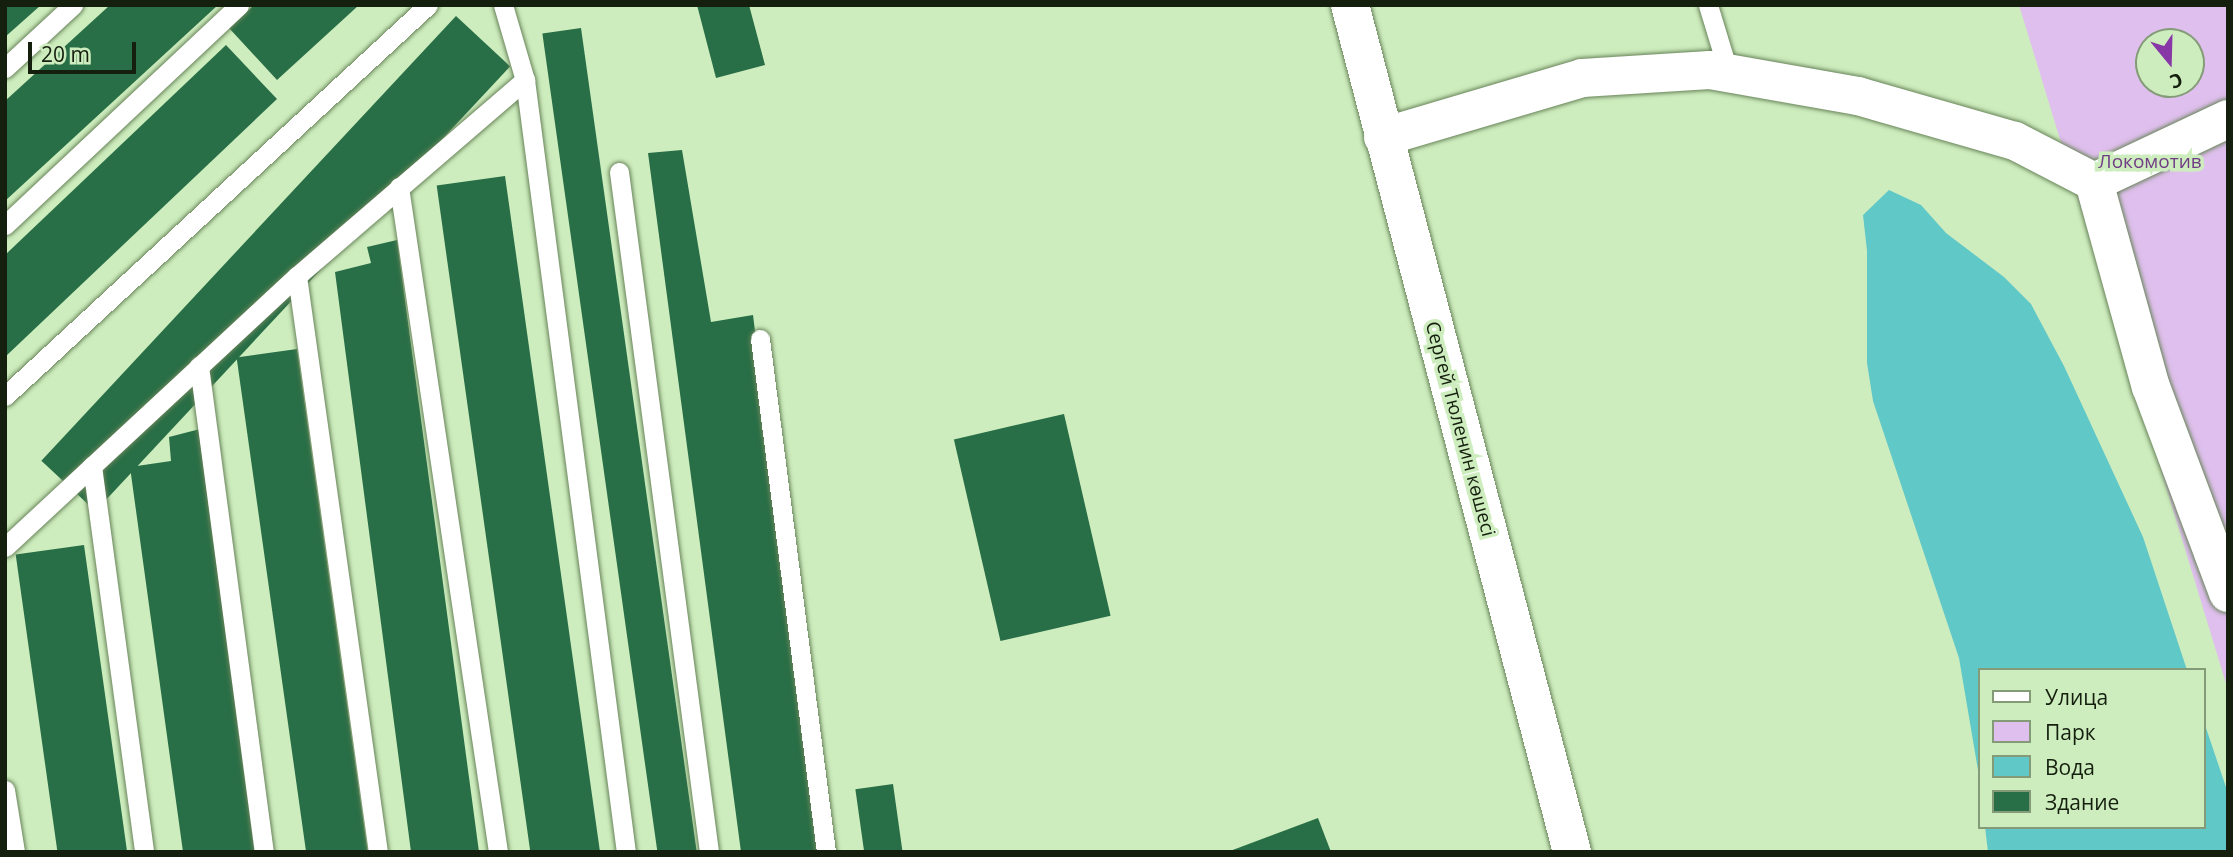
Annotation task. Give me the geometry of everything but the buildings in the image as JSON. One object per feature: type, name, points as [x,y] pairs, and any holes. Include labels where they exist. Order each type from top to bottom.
[{"type":"street","name":"Сергей Тюленин көшесі","points":[[1350,5],[1572,852]]},
{"type":"street","points":[[1383,137],[1582,78],[1710,71],[1858,96],[2015,141],[2094,182],[2151,387],[2228,593]]},
{"type":"street","points":[[2094,182],[2228,119]]},
{"type":"lane","points":[[5,68],[73,5]]},
{"type":"lane","points":[[5,225],[239,5]]},
{"type":"lane","points":[[5,396],[428,5]]},
{"type":"lane","points":[[503,5],[525,80],[626,852]]},
{"type":"lane","points":[[1708,5],[1729,74]]},
{"type":"lane","points":[[5,547],[297,276],[525,80]]},
{"type":"lane","points":[[619,172],[709,852]]},
{"type":"lane","points":[[399,187],[498,852]]},
{"type":"lane","points":[[297,276],[378,852]]},
{"type":"lane","points":[[760,339],[826,852]]},
{"type":"lane","points":[[199,366],[264,852]]},
{"type":"lane","points":[[92,466],[144,852]]},
{"type":"lane","points":[[5,790],[15,852]]},
{"type":"green space","name":"Локомотив","points":[[2019,5],[2228,5],[2228,690]]},
{"type":"water","points":[[1889,190],[1921,205],[1946,233],[2004,277],[2031,304],[2064,366],[2143,537],[2186,668],[1978,668],[1978,770],[1959,658],[1873,401],[1867,363],[1867,251],[1863,215]]},
{"type":"water","points":[[2205,725],[2228,793],[2228,852],[1988,852],[1985,829],[2205,829]]}]
